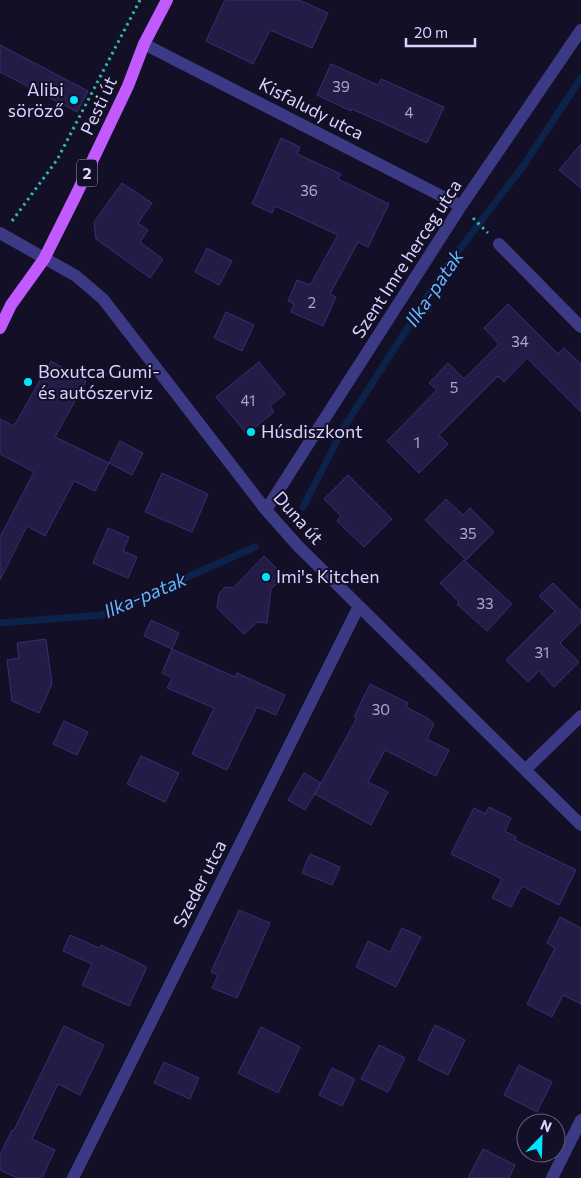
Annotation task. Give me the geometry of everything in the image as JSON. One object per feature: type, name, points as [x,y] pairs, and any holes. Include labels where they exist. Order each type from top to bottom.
[{"type":"main road","name":"Pesti út","points":[[0,328],[11,305],[44,259],[76,196],[128,86],[144,44],[166,0]]},
{"type":"street","name":"Szent Imre herceg utca","points":[[266,510],[461,206],[581,30]]},
{"type":"street","name":"Kisfaludy utca","points":[[144,44],[461,206]]},
{"type":"street","name":"Duna út","points":[[1,234],[76,276],[103,299],[266,510],[298,546],[581,825]]},
{"type":"street","points":[[499,244],[581,327]]},
{"type":"street","name":"Szeder utca","points":[[73,1178],[359,606]]},
{"type":"street","points":[[525,770],[581,716]]},
{"type":"street","points":[[552,1178],[581,1120]]},
{"type":"path","points":[[1,234],[57,160],[140,0]]},
{"type":"building","points":[[225,0],[299,0],[328,13],[312,48],[270,30],[253,64],[206,41]]},
{"type":"building","points":[[0,45],[88,91],[77,112],[0,72]]},
{"type":"building","points":[[331,64],[378,85],[381,79],[444,107],[427,143],[317,95]]},
{"type":"building","points":[[281,138],[300,147],[297,154],[341,174],[338,179],[389,204],[368,247],[358,242],[330,294],[336,297],[323,326],[291,312],[294,304],[288,301],[297,280],[310,285],[338,235],[275,206],[272,213],[252,204]]},
{"type":"building","points":[[581,144],[581,188],[559,170]]},
{"type":"building","points":[[122,183],[152,203],[138,223],[148,230],[140,242],[163,259],[150,278],[96,239],[94,222]]},
{"type":"building","points":[[207,248],[232,261],[219,285],[195,272]]},
{"type":"building","points":[[508,304],[558,354],[564,348],[581,364],[581,412],[527,358],[504,382],[498,376],[439,435],[448,444],[419,473],[387,441],[437,390],[429,383],[448,363],[464,379],[499,344],[484,328]]},
{"type":"building","points":[[226,312],[254,325],[242,351],[214,338]]},
{"type":"building","points":[[51,361],[86,381],[55,437],[109,463],[95,491],[74,481],[45,536],[27,526],[0,580],[0,537],[34,472],[0,454],[0,419],[14,426]]},
{"type":"building","points":[[259,362],[285,394],[270,406],[274,412],[247,434],[216,397]]},
{"type":"building","points":[[120,441],[143,453],[132,475],[109,463]]},
{"type":"building","points":[[162,473],[208,494],[192,532],[145,512]]},
{"type":"building","points":[[348,475],[392,519],[364,547],[337,521],[341,516],[324,499]]},
{"type":"building","points":[[446,499],[463,515],[470,508],[494,532],[466,560],[425,520]]},
{"type":"building","points":[[108,528],[129,537],[123,551],[137,557],[128,578],[93,563]]},
{"type":"building","points":[[264,556],[284,576],[271,589],[267,623],[257,622],[244,634],[217,608],[219,594],[225,587],[233,588]]},
{"type":"building","points":[[464,560],[512,604],[487,631],[457,604],[459,602],[440,583]]},
{"type":"building","points":[[553,583],[581,611],[581,622],[560,643],[579,662],[554,687],[539,671],[528,682],[506,660],[555,611],[539,596]]},
{"type":"building","points":[[151,620],[179,633],[172,649],[144,636]]},
{"type":"building","points":[[46,639],[52,684],[39,713],[12,701],[7,660],[19,658],[17,643]]},
{"type":"building","points":[[172,649],[235,677],[237,673],[285,695],[276,715],[257,707],[227,770],[192,754],[214,708],[167,688],[172,678],[162,673]]},
{"type":"building","points":[[370,684],[408,703],[406,707],[429,719],[434,724],[427,739],[449,750],[436,776],[385,750],[368,782],[388,792],[371,825],[315,794],[357,718],[354,717]]},
{"type":"building","points":[[64,721],[88,732],[77,755],[53,744]]},
{"type":"building","points":[[141,756],[179,773],[165,802],[127,784]]},
{"type":"building","points":[[304,773],[321,783],[305,810],[288,800]]},
{"type":"building","points":[[489,807],[511,818],[505,831],[516,837],[515,840],[576,870],[559,905],[522,886],[511,907],[492,898],[502,879],[451,854],[474,808],[485,814]]},
{"type":"building","points":[[310,854],[340,867],[332,885],[302,873]]},
{"type":"building","points":[[239,910],[270,923],[237,998],[212,988],[218,975],[211,972]]},
{"type":"building","points":[[560,917],[581,928],[581,1004],[563,995],[552,1017],[527,1004],[555,948],[547,943]]},
{"type":"building","points":[[402,928],[421,937],[396,987],[356,967],[368,941],[390,952]]},
{"type":"building","points":[[70,935],[99,948],[101,945],[147,967],[129,1006],[82,985],[92,964],[63,951]]},
{"type":"building","points":[[435,1025],[465,1040],[448,1075],[418,1060]]},
{"type":"building","points":[[64,1026],[104,1045],[80,1095],[58,1084],[32,1139],[55,1150],[42,1178],[17,1178],[0,1170],[0,1155]]},
{"type":"building","points":[[261,1027],[300,1047],[278,1093],[238,1073]]},
{"type":"building","points":[[379,1045],[405,1058],[388,1092],[361,1079]]},
{"type":"building","points":[[164,1062],[199,1078],[190,1099],[154,1083]]},
{"type":"building","points":[[519,1065],[552,1082],[537,1112],[504,1095]]},
{"type":"building","points":[[332,1068],[355,1079],[342,1106],[319,1095]]},
{"type":"building","points":[[483,1149],[515,1165],[509,1178],[468,1178]]},
{"type":"waterway","name":"Ilka-patak","points":[[303,507],[343,429],[449,263],[524,165],[581,78]]},
{"type":"waterway","name":"Ilka-patak","points":[[0,623],[102,615],[255,547]]},
{"type":"place","name":"Alibi söröző","points":[[74,100]]},
{"type":"place","name":"Boxutca Gumi- és autószerviz","points":[[28,382]]},
{"type":"place","name":"Húsdiszkont","points":[[251,432]]},
{"type":"place","name":"Imi's Kitchen","points":[[266,577]]}]
